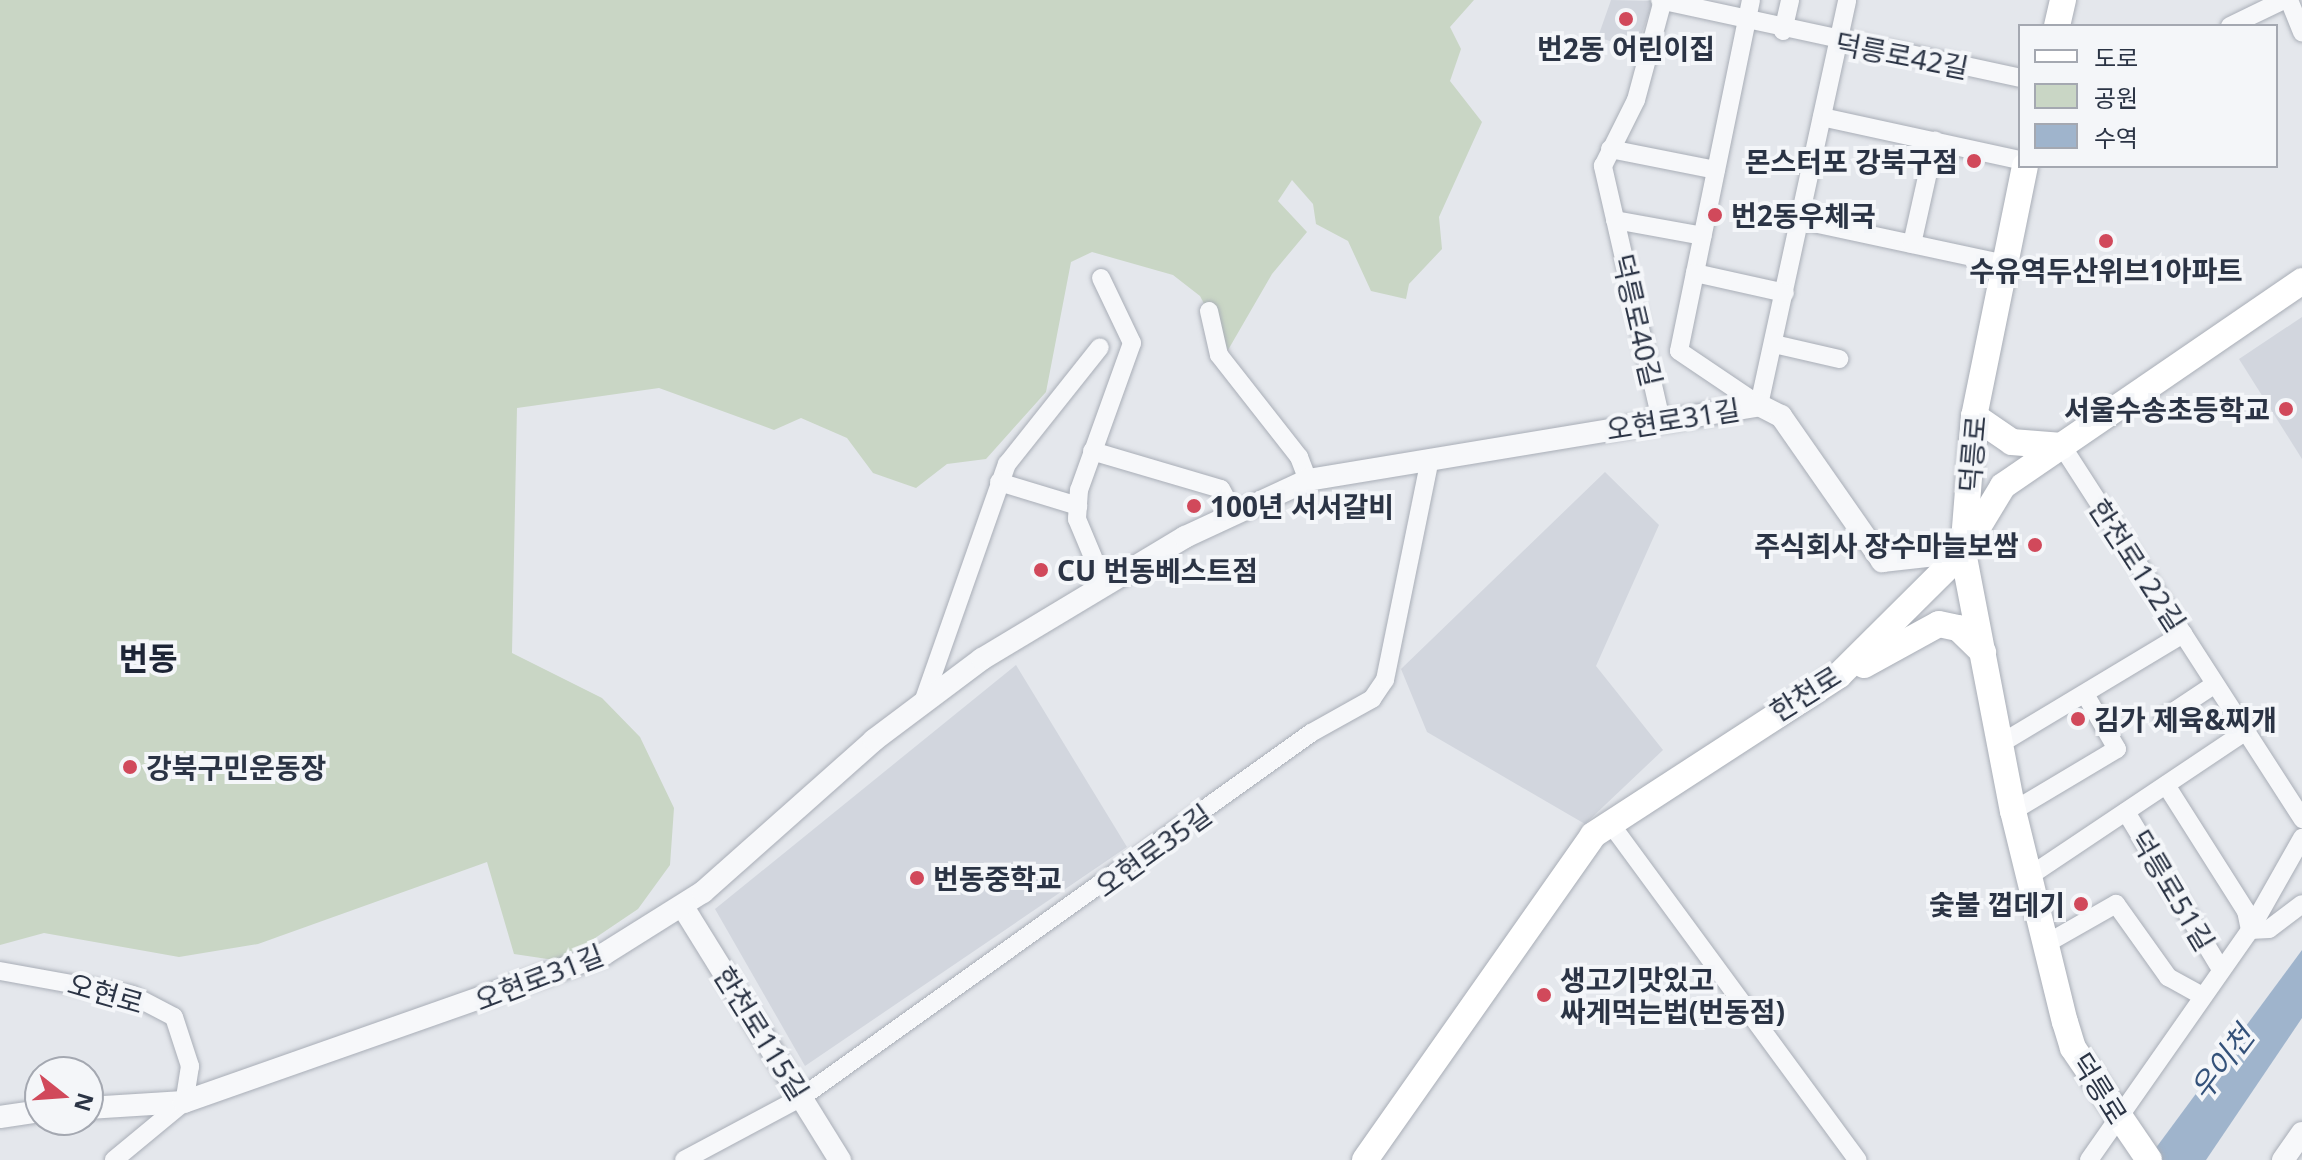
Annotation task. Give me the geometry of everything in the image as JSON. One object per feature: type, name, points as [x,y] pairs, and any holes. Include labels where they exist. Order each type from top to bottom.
[{"type":"main road","points":[[2057,24],[2063,0]]},
{"type":"main road","name":"덕릉로","points":[[2025,168],[1974,416],[1963,552],[2013,811],[2044,945],[2073,1048],[2149,1160]]},
{"type":"main road","name":"한천로","points":[[1365,1160],[1593,835],[1839,675],[1963,552],[2003,486],[2302,281]]},
{"type":"main road","points":[[1974,416],[2012,442],[2062,446]]},
{"type":"main road","points":[[1839,675],[1939,624],[1958,628],[1983,652]]},
{"type":"street","name":"덕릉로40길","points":[[1661,420],[1603,166],[1636,100],[1662,0]]},
{"type":"street","name":"덕릉로42길","points":[[1662,0],[1746,24],[2018,78]]},
{"type":"street","name":"덕릉로40길","points":[[1751,0],[1679,351],[1759,405]]},
{"type":"street","points":[[1783,31],[1790,0]]},
{"type":"street","points":[[1759,405],[1847,0]]},
{"type":"street","points":[[2234,24],[2286,0],[2302,32]]},
{"type":"street","points":[[1822,117],[2018,160]]},
{"type":"street","points":[[1912,244],[1935,141]]},
{"type":"street","points":[[1610,149],[1716,170]]},
{"type":"street","name":"덕릉로40길","points":[[1615,220],[1703,236]]},
{"type":"street","points":[[1800,220],[2006,264]]},
{"type":"street","points":[[1695,273],[1785,293]]},
{"type":"street","points":[[1101,278],[1132,343],[1092,451],[1078,506],[1105,586]]},
{"type":"street","points":[[1209,311],[1219,355],[1299,457],[1308,480]]},
{"type":"street","points":[[1774,344],[1839,359]]},
{"type":"street","points":[[922,705],[999,482],[1031,426],[1100,347]]},
{"type":"street","name":"오현로31길","points":[[104,1107],[184,1102],[586,962],[683,907],[922,705],[982,659],[1233,512],[1308,480],[1759,405],[1781,416],[1882,561],[1963,552]]},
{"type":"street","name":"한천로122길","points":[[2062,446],[2302,819]]},
{"type":"street","points":[[1092,451],[1221,489],[1233,512]]},
{"type":"street","name":"오현로35길","points":[[684,1160],[802,1097],[1311,733],[1372,699],[1385,680],[1430,459]]},
{"type":"street","points":[[999,482],[1078,506]]},
{"type":"street","points":[[2000,744],[2086,696],[2183,634]]},
{"type":"street","points":[[2164,718],[2215,684]]},
{"type":"street","points":[[2013,811],[2117,749],[2086,696]]},
{"type":"street","points":[[2028,877],[2246,731]]},
{"type":"street","points":[[2166,785],[2246,911],[2250,930]]},
{"type":"street","name":"덕릉로51길","points":[[2126,812],[2220,968]]},
{"type":"street","points":[[1610,823],[1858,1160]]},
{"type":"street","points":[[2250,930],[2259,903],[2302,838]]},
{"type":"street","name":"덕릉로51길","points":[[2044,945],[2116,904],[2168,977],[2200,995]]},
{"type":"street","name":"덕릉로51길","points":[[2089,1160],[2126,1130],[2200,995],[2250,930],[2269,929],[2302,904]]},
{"type":"street","name":"한천로115길","points":[[683,907],[840,1160]]},
{"type":"street","name":"오현로","points":[[0,971],[132,995],[174,1017],[190,1066],[184,1102]]},
{"type":"street","points":[[114,1160],[184,1102]]},
{"type":"street","points":[[0,1117],[24,1113]]},
{"type":"street","points":[[2283,1160],[2302,1133]]},
{"type":"shaded area","name":"번2동 어린이집","points":[[1611,0],[1653,1],[1636,50],[1598,37]]},
{"type":"shaded area","name":"서울수송초등학교","points":[[2302,317],[2302,459],[2239,359]]},
{"type":"shaded area","points":[[1605,472],[1659,525],[1596,666],[1663,750],[1585,824],[1427,732],[1401,669]]},
{"type":"shaded area","name":"번동중학교","points":[[1016,665],[1127,847],[805,1066],[715,909]]},
{"type":"green space","points":[[0,0],[1474,0],[1450,27],[1461,49],[1450,81],[1482,122],[1439,217],[1442,249],[1409,284],[1406,299],[1371,291],[1348,241],[1316,224],[1313,204],[1292,180],[1278,201],[1307,232],[1272,274],[1228,350],[1200,296],[1173,275],[1092,252],[1071,262],[1046,392],[986,459],[947,464],[916,488],[873,473],[847,438],[801,418],[774,430],[659,388],[517,408],[512,653],[602,698],[640,737],[674,808],[670,865],[638,909],[561,961],[514,954],[487,862],[258,944],[179,957],[44,933],[0,945]]},
{"type":"water","name":"우이천","points":[[2302,950],[2302,1018],[2206,1160],[2147,1160]]},
{"type":"place","name":"번2동 어린이집","points":[[1626,19]]},
{"type":"place","name":"몬스터포 강북구점","points":[[1974,161]]},
{"type":"place","name":"번2동우체국","points":[[1715,215]]},
{"type":"place","name":"수유역두산위브1아파트","points":[[2106,241]]},
{"type":"place","name":"서울수송초등학교","points":[[2286,409]]},
{"type":"place","name":"100년 서서갈비","points":[[1194,506]]},
{"type":"place","name":"주식회사 장수마늘보쌈","points":[[2035,545]]},
{"type":"place","name":"CU 번동베스트점","points":[[1041,570]]},
{"type":"place","name":"김가 제육&찌개","points":[[2078,719]]},
{"type":"place","name":"강북구민운동장","points":[[130,767]]},
{"type":"place","name":"번동중학교","points":[[917,878]]},
{"type":"place","name":"숯불 껍데기","points":[[2081,904]]},
{"type":"place","name":"생고기맛있고 싸게먹는법(번동점)","points":[[1544,995]]},
{"type":"district","name":"번동","points":[[148,658]]}]
